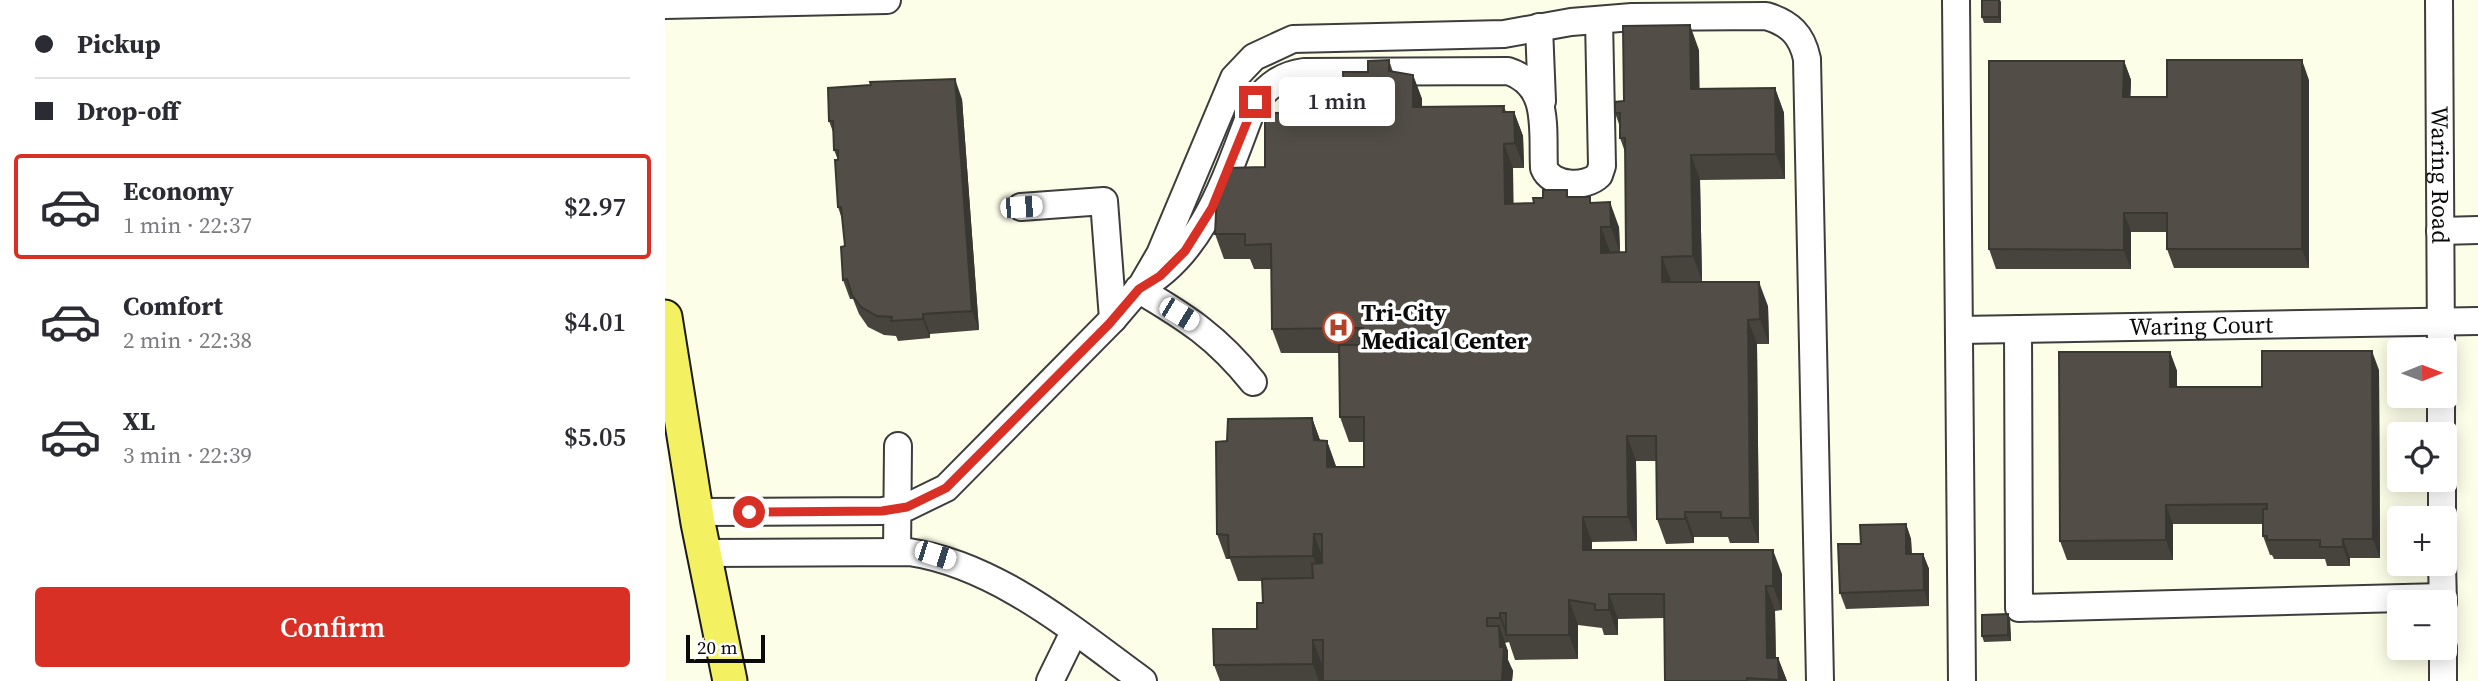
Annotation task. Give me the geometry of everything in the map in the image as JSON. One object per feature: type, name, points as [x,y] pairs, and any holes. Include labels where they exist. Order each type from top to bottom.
[{"type":"main road","points":[[665,317],[696,512],[730,681]]},
{"type":"street","points":[[665,5],[887,0]]},
{"type":"street","points":[[1956,0],[1962,681]]},
{"type":"street","name":"Waring Road","points":[[2439,0],[2441,338]]},
{"type":"street","points":[[696,512],[897,509],[931,497],[958,477],[1139,289],[1160,254],[1226,93],[1234,78],[1254,57],[1293,39],[1504,34],[1598,20],[1632,8],[1766,16],[1780,20],[1794,30],[1804,44],[1807,59],[1820,681]]},
{"type":"street","points":[[1539,27],[1544,168],[1547,177],[1558,182],[1594,180],[1602,166],[1598,20]]},
{"type":"street","points":[[1139,289],[1171,266],[1194,239],[1212,208],[1255,102],[1267,88],[1283,77],[1304,72],[1508,71],[1522,75],[1532,84],[1542,110]]},
{"type":"street","points":[[1021,207],[1104,201],[1113,319]]},
{"type":"street","points":[[2440,231],[2478,230]]},
{"type":"street","points":[[1139,289],[1200,326],[1228,351],[1253,382]]},
{"type":"street","name":"Waring Court","points":[[1959,330],[2478,321]]},
{"type":"street","points":[[2018,329],[2019,608],[2387,601]]},
{"type":"street","points":[[897,552],[898,446]]},
{"type":"street","points":[[704,553],[897,552],[935,555],[960,564],[1026,600],[1143,681]]},
{"type":"street","points":[[1050,681],[1074,632]]},
{"type":"street","points":[[2443,660],[2443,681]]},
{"type":"building","points":[[1982,0],[1999,0],[1999,17],[1982,17]]},
{"type":"building","points":[[1690,25],[1691,89],[1775,88],[1776,154],[1691,155],[1693,256],[1662,257],[1662,282],[1759,282],[1760,319],[1748,320],[1750,518],[1721,518],[1721,512],[1685,512],[1685,519],[1657,519],[1656,436],[1627,436],[1628,517],[1583,517],[1583,550],[1773,550],[1773,586],[1766,586],[1767,658],[1778,658],[1779,680],[1747,678],[1747,681],[1665,681],[1664,594],[1609,594],[1609,610],[1595,610],[1595,604],[1569,600],[1569,635],[1506,635],[1506,613],[1500,613],[1500,618],[1487,618],[1487,626],[1499,626],[1500,647],[1504,647],[1502,681],[1323,681],[1323,640],[1313,640],[1313,664],[1214,665],[1213,629],[1257,629],[1257,603],[1263,603],[1262,579],[1313,578],[1312,564],[1322,563],[1322,534],[1314,534],[1313,556],[1229,557],[1228,535],[1217,534],[1216,442],[1227,441],[1228,419],[1312,418],[1314,440],[1327,441],[1327,467],[1364,467],[1364,417],[1340,417],[1339,345],[1363,345],[1363,328],[1272,329],[1271,244],[1245,245],[1245,234],[1215,234],[1217,192],[1222,192],[1221,182],[1226,182],[1226,168],[1265,167],[1265,113],[1344,112],[1343,72],[1368,72],[1368,61],[1389,60],[1389,71],[1413,75],[1413,107],[1504,106],[1503,112],[1514,112],[1515,143],[1504,144],[1505,204],[1534,203],[1533,198],[1543,198],[1543,190],[1567,190],[1567,197],[1590,197],[1590,203],[1610,202],[1611,227],[1601,227],[1601,253],[1626,252],[1625,138],[1620,138],[1620,113],[1615,113],[1615,102],[1624,101],[1623,26]]},
{"type":"building","points":[[2167,60],[2302,60],[2302,249],[2167,249],[2167,213],[2124,213],[2124,250],[1989,249],[1989,61],[2124,61],[2123,97],[2167,97]]},
{"type":"building","points":[[955,79],[972,311],[923,314],[923,319],[891,321],[892,317],[877,316],[861,307],[852,295],[847,279],[843,280],[841,247],[845,246],[841,207],[838,207],[835,160],[838,160],[838,150],[834,150],[833,121],[829,121],[828,88],[871,85],[870,82]]},
{"type":"building","points":[[2262,351],[2372,351],[2373,539],[2343,539],[2343,547],[2320,547],[2320,540],[2267,540],[2267,536],[2263,536],[2263,509],[2267,509],[2267,504],[2166,505],[2166,540],[2060,541],[2059,352],[2170,352],[2170,387],[2262,387]]},
{"type":"building","points":[[1906,524],[1906,554],[1923,554],[1924,590],[1840,593],[1838,544],[1861,544],[1860,525]]},
{"type":"building","points":[[2008,614],[2008,635],[1982,636],[1982,615]]},
{"type":"place","name":"Tri-City Medical Center","points":[[1338,327]]},
{"type":"route","points":[[749,512],[882,511],[907,507],[946,488],[1109,324],[1139,289],[1160,276],[1185,251],[1212,208],[1255,102]]}]
